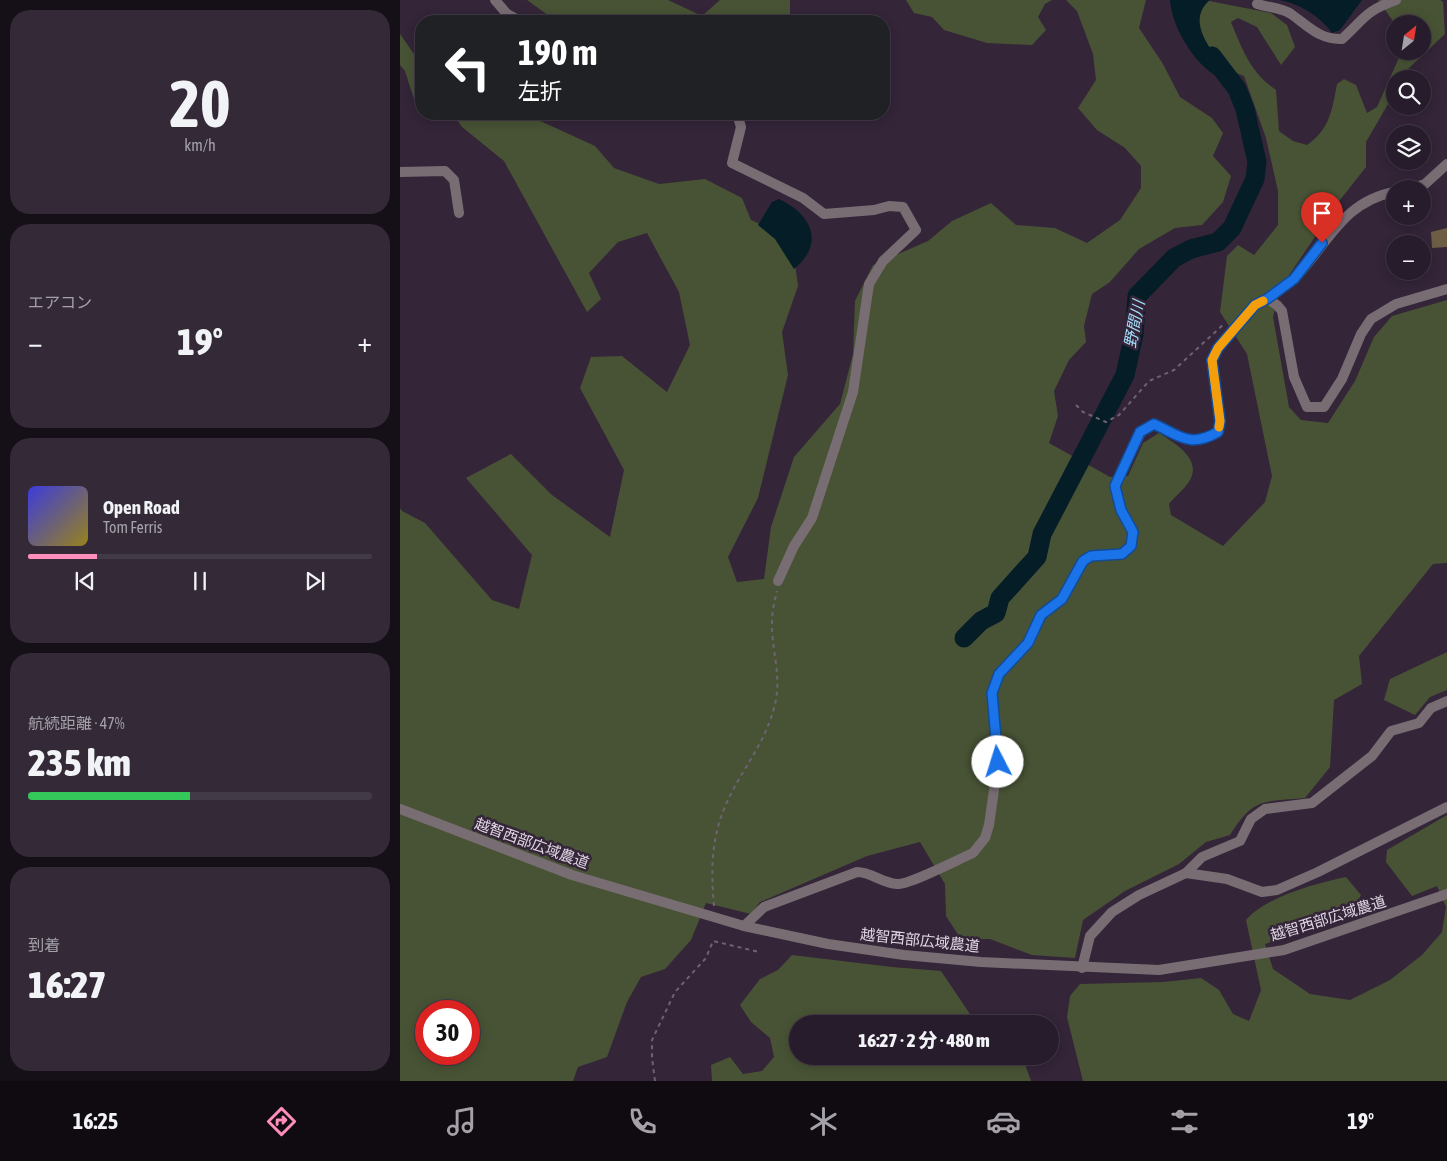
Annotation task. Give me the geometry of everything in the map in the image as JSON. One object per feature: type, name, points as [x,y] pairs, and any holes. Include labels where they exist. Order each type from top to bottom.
[{"type":"street","points":[[495,0],[509,15]]},
{"type":"street","points":[[1257,4],[1289,13],[1328,40],[1342,39],[1360,18],[1374,8],[1396,0]]},
{"type":"street","points":[[738,120],[740,127],[732,162],[803,198],[824,214],[874,210],[889,206],[903,207],[916,230],[883,261],[870,284],[853,392],[835,444],[825,484],[812,518],[794,546],[778,581]]},
{"type":"street","points":[[1429,180],[1447,164]]},
{"type":"street","points":[[400,172],[445,172],[454,180],[459,214]]},
{"type":"street","points":[[744,926],[764,907],[856,872],[865,872],[886,883],[900,884],[973,853],[979,847],[989,825],[998,762],[992,693],[999,674],[1028,643],[1041,615],[1062,599],[1083,561],[1091,556],[1122,554],[1131,546],[1133,532],[1121,510],[1115,486],[1140,432],[1154,424],[1192,442],[1206,439],[1218,432],[1220,421],[1212,360],[1218,348],[1255,305],[1267,299],[1294,279],[1322,243],[1360,203],[1377,195],[1386,194]]},
{"type":"street","points":[[1267,299],[1277,305],[1282,311],[1288,349],[1301,397],[1307,407],[1324,407],[1342,379],[1361,334],[1371,319],[1396,304],[1447,289]]},
{"type":"street","points":[[1082,968],[1090,936],[1112,912],[1139,894],[1186,873],[1202,857],[1240,841],[1251,819],[1265,809],[1312,803],[1372,756],[1391,731],[1420,723],[1431,708],[1447,701]]},
{"type":"street","points":[[1186,873],[1227,879],[1262,892],[1277,890],[1318,872],[1447,807]]},
{"type":"street","name":"越智西部広域農道","points":[[400,809],[572,875],[716,918],[828,944],[904,955],[1082,968],[1159,970],[1284,950],[1447,894]]},
{"type":"path","points":[[1076,405],[1083,412],[1106,422],[1120,415],[1149,381],[1174,370],[1230,318]]},
{"type":"path","points":[[716,918],[711,873],[712,850],[724,809],[770,722],[776,701],[778,685],[772,620],[778,581]]},
{"type":"path","points":[[655,1081],[652,1040],[674,992],[706,958],[713,941],[759,952]]},
{"type":"green space","points":[[527,0],[668,0],[700,15],[548,15]]},
{"type":"green space","points":[[720,0],[790,0],[790,15],[703,15]]},
{"type":"green space","points":[[906,0],[1052,0],[1045,4],[1038,17],[1046,30],[1032,45],[987,43],[944,30],[932,17],[914,13]]},
{"type":"green space","points":[[1066,0],[1146,0],[1139,28],[1163,64],[1180,97],[1212,118],[1223,133],[1213,156],[1231,176],[1223,202],[1202,225],[1175,228],[1139,249],[1110,282],[1092,294],[1084,326],[1086,342],[1069,360],[1054,391],[1058,416],[1049,443],[1110,477],[1128,476],[1143,443],[1159,433],[1179,446],[1185,452],[1192,465],[1193,472],[1190,480],[1169,504],[1171,515],[1223,546],[1265,502],[1272,476],[1247,354],[1220,312],[1227,256],[1238,245],[1254,255],[1278,225],[1278,191],[1266,138],[1244,76],[1212,63],[1194,36],[1204,0],[1271,13],[1287,25],[1295,47],[1281,65],[1257,27],[1238,18],[1231,22],[1248,60],[1260,76],[1276,90],[1279,131],[1293,141],[1307,145],[1321,132],[1329,118],[1337,84],[1344,79],[1356,85],[1367,113],[1377,107],[1386,87],[1386,108],[1366,142],[1366,167],[1340,200],[1281,287],[1273,317],[1289,407],[1301,420],[1328,423],[1355,381],[1374,337],[1392,316],[1447,300],[1447,563],[1433,564],[1359,656],[1362,684],[1334,700],[1330,767],[1305,798],[1269,801],[1260,804],[1246,814],[1230,835],[1206,842],[1179,864],[1125,891],[1083,920],[1075,958],[1032,955],[990,939],[961,939],[946,916],[945,884],[920,842],[867,856],[760,902],[751,914],[706,903],[691,940],[665,969],[641,977],[627,1002],[607,1057],[578,1067],[573,1081],[400,1081],[400,508],[402,511],[425,523],[492,600],[519,609],[532,555],[466,478],[511,454],[552,495],[610,537],[624,470],[580,388],[591,357],[622,356],[667,392],[690,345],[679,292],[647,233],[618,242],[589,273],[601,299],[587,312],[504,161],[462,127],[457,120],[538,120],[595,146],[614,168],[659,184],[705,179],[742,198],[751,220],[767,227],[794,256],[798,286],[782,332],[788,375],[758,498],[728,557],[737,582],[764,579],[771,527],[794,457],[840,404],[853,354],[855,301],[873,265],[928,241],[952,221],[991,203],[1016,225],[1055,228],[1087,243],[1120,220],[1141,188],[1141,166],[1125,148],[1097,130],[1078,108],[1096,80],[1093,54],[1077,11]]},
{"type":"green space","points":[[1378,0],[1440,0],[1443,2],[1445,34],[1431,47],[1431,15],[1389,15]]},
{"type":"green space","points":[[400,34],[415,55],[415,99],[405,71],[400,65]]},
{"type":"green space","points":[[1398,60],[1418,60],[1407,70],[1394,70]]},
{"type":"green space","points":[[1447,652],[1447,690],[1430,697],[1415,715],[1384,700],[1390,679]]},
{"type":"green space","points":[[1447,815],[1447,1081],[1083,1081],[1067,1017],[1070,996],[1080,984],[1163,982],[1201,978],[1219,990],[1233,1014],[1249,1021],[1261,990],[1246,920],[1266,904],[1307,887],[1346,877],[1361,895],[1353,910],[1356,916],[1265,944],[1273,969],[1310,994],[1350,1000],[1390,980],[1422,955],[1442,932],[1446,907],[1437,886],[1412,896],[1386,862],[1387,850]]},
{"type":"green space","points":[[792,955],[941,971],[971,1015],[789,1015],[789,1065],[1025,1065],[1031,1081],[712,1081],[711,1065],[730,1057],[743,1074],[762,1071],[774,1057],[770,1038],[751,1022],[740,1005],[760,979],[778,970]]},
{"type":"water","points":[[1170,0],[1210,0],[1203,9],[1200,18],[1201,28],[1210,48],[1230,74],[1225,79],[1205,68],[1188,47],[1175,22]]},
{"type":"water","points":[[1280,0],[1362,0],[1340,30],[1332,33],[1322,21],[1309,12],[1295,4]]},
{"type":"water","points":[[779,199],[790,205],[806,221],[812,239],[810,249],[804,259],[794,269],[775,239],[758,225],[772,202]]},
{"type":"building","points":[[1447,228],[1447,247],[1432,248],[1431,232]]},
{"type":"waterway","name":"野間川","points":[[964,638],[981,621],[996,613],[1000,598],[1037,557],[1042,534],[1125,375],[1134,334],[1137,296],[1174,258],[1191,249],[1218,242],[1232,228],[1255,179],[1257,162],[1245,109],[1237,89],[1212,56]]},
{"type":"slow traffic","points":[[1219,427],[1220,421],[1212,360],[1218,348],[1255,305],[1263,301]]},
{"type":"route","points":[[998,762],[992,693],[999,674],[1028,643],[1041,615],[1062,599],[1083,561],[1091,556],[1122,554],[1131,546],[1133,532],[1121,510],[1115,486],[1140,432],[1154,424],[1192,442],[1206,439],[1218,432],[1220,421],[1212,360],[1218,348],[1255,305],[1267,299],[1294,279],[1322,243]]}]
